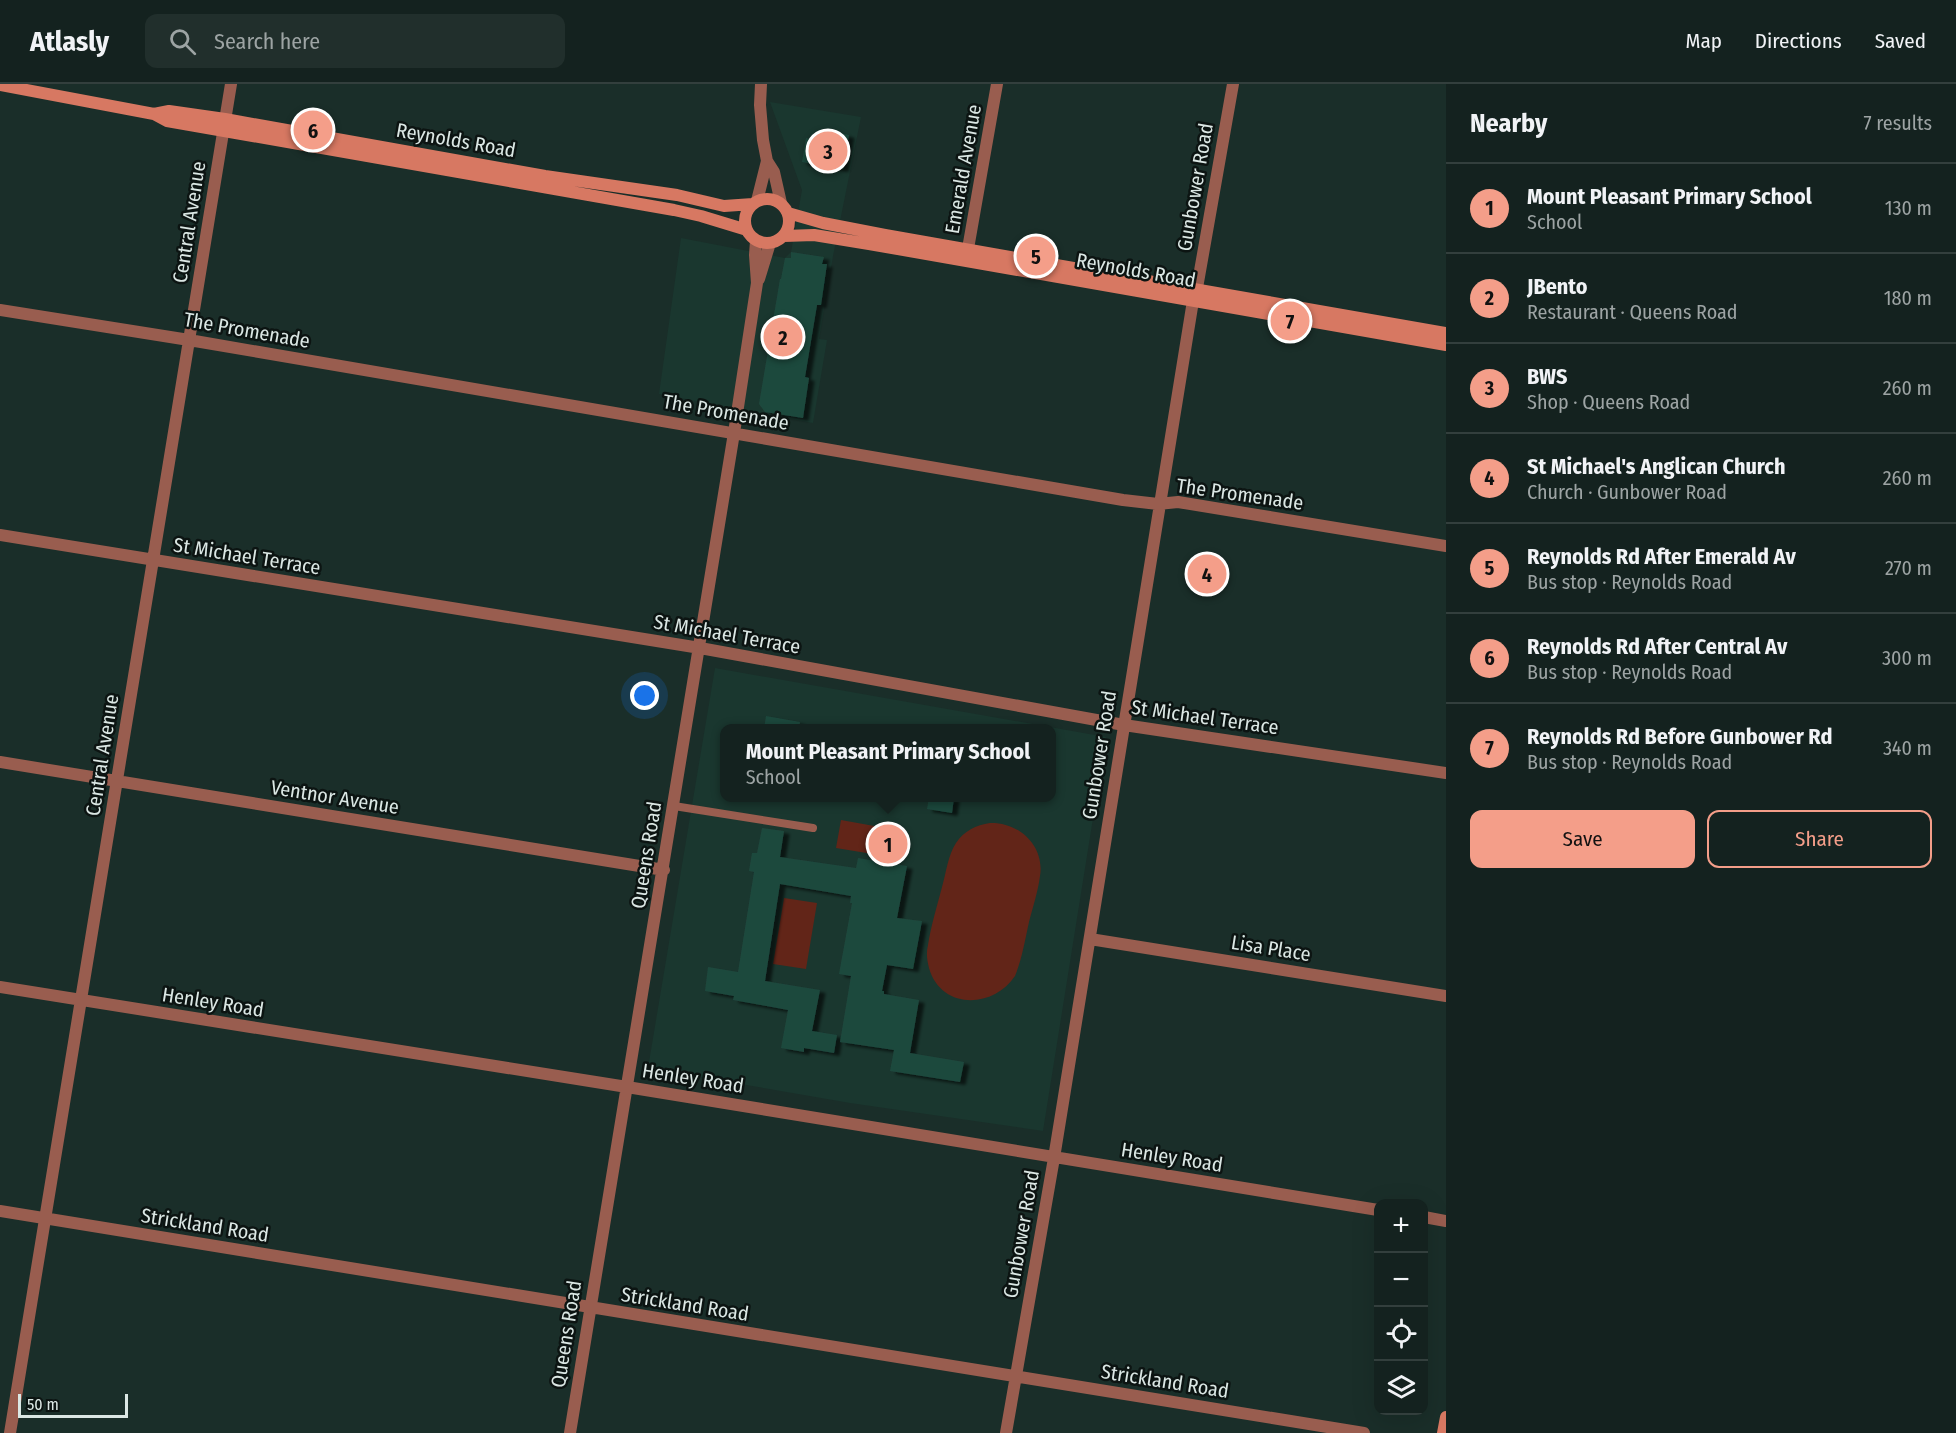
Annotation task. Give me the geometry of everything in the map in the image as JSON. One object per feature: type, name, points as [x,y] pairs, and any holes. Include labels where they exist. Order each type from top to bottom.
[{"type":"main road","name":"Reynolds Road","points":[[0,86],[153,114],[166,121],[224,125],[544,182],[702,216],[747,230]]},
{"type":"main road","name":"Reynolds Road","points":[[544,182],[677,195],[724,206],[755,203],[769,199],[784,208],[823,223],[967,255],[1296,312],[1446,333]]},
{"type":"main road","points":[[674,210],[677,195]]},
{"type":"main road","points":[[755,203],[745,216],[747,230],[756,241],[770,243]]},
{"type":"main road","points":[[784,208],[789,225],[784,236]]},
{"type":"main road","name":"Reynolds Road","points":[[770,243],[784,236],[814,235],[967,255]]},
{"type":"main road","name":"Reynolds Road","points":[[1296,312],[1446,345]]},
{"type":"main road","points":[[1443,1433],[1446,1417]]},
{"type":"street","name":"Central Avenue","points":[[10,1433],[231,84]]},
{"type":"street","points":[[755,203],[767,161],[760,105],[760,84]]},
{"type":"street","name":"Emerald Avenue","points":[[967,255],[997,84]]},
{"type":"street","name":"Gunbower Road","points":[[1006,1433],[1090,939],[1158,504],[1233,84]]},
{"type":"street","points":[[767,161],[774,172],[784,208]]},
{"type":"street","name":"Queens Road","points":[[756,241],[754,255],[757,283]]},
{"type":"street","name":"Queens Road","points":[[570,1433],[664,870],[757,283],[770,243]]},
{"type":"street","name":"The Promenade","points":[[0,310],[189,340],[1123,501],[1158,504],[1178,502],[1446,546]]},
{"type":"street","name":"St Michael Terrace","points":[[0,535],[700,648],[1124,725],[1446,773]]},
{"type":"street","name":"Ventnor Avenue","points":[[0,762],[664,870]]},
{"type":"street","name":"Lisa Place","points":[[1090,939],[1446,996]]},
{"type":"street","name":"Henley Road","points":[[0,987],[1374,1209]]},
{"type":"street","name":"Strickland Road","points":[[0,1211],[1364,1433]]},
{"type":"street","points":[[1428,1218],[1446,1221]]},
{"type":"lane","points":[[674,806],[813,828]]},
{"type":"shaded area","points":[[770,102],[861,117],[819,339],[827,340],[813,423],[659,394],[681,238],[785,258],[791,252],[802,190]]},
{"type":"shaded area","points":[[715,668],[1032,724],[720,724],[720,802],[1056,802],[1056,728],[1106,737],[1043,1131],[850,1103],[648,1068]]},
{"type":"shaded area","points":[[841,820],[902,831],[897,858],[836,848]]},
{"type":"shaded area","points":[[990,823],[1011,827],[1028,838],[1038,855],[1040,876],[1015,976],[994,995],[968,1000],[956,998],[944,992],[935,982],[929,968],[927,951],[953,848],[967,832]]},
{"type":"shaded area","points":[[784,898],[817,903],[806,969],[773,964]]},
{"type":"building","points":[[828,131],[849,135],[843,169],[802,162],[806,138],[826,142]]},
{"type":"building","points":[[791,252],[824,257],[822,264],[827,264],[821,305],[817,305],[805,377],[809,378],[803,418],[765,412],[759,404],[780,279],[785,258],[791,258]]},
{"type":"building","points":[[766,716],[800,722],[800,724],[765,724]]},
{"type":"building","points":[[928,802],[953,802],[952,813],[927,809]]},
{"type":"building","points":[[762,828],[784,831],[780,857],[856,868],[858,858],[907,866],[897,918],[922,921],[913,969],[887,965],[882,991],[884,994],[919,1000],[910,1053],[964,1062],[960,1082],[890,1071],[894,1050],[840,1042],[851,976],[839,974],[852,903],[850,903],[851,896],[780,884],[765,981],[820,990],[812,1031],[837,1035],[834,1053],[804,1048],[804,1052],[781,1048],[788,1010],[733,1000],[734,996],[705,991],[708,967],[738,972],[754,872],[749,871],[752,853],[757,853]]},
{"type":"place","name":"Reynolds Rd After Central Av","points":[[313,130]]},
{"type":"place","name":"BWS","points":[[828,151]]},
{"type":"place","name":"Reynolds Rd After Emerald Av","points":[[1036,256]]},
{"type":"place","name":"Reynolds Rd Before Gunbower Rd","points":[[1290,321]]},
{"type":"place","name":"JBento","points":[[783,337]]},
{"type":"place","name":"St Michael's Anglican Church","points":[[1207,574]]},
{"type":"place","name":"Mount Pleasant Primary School","points":[[888,844]]}]
